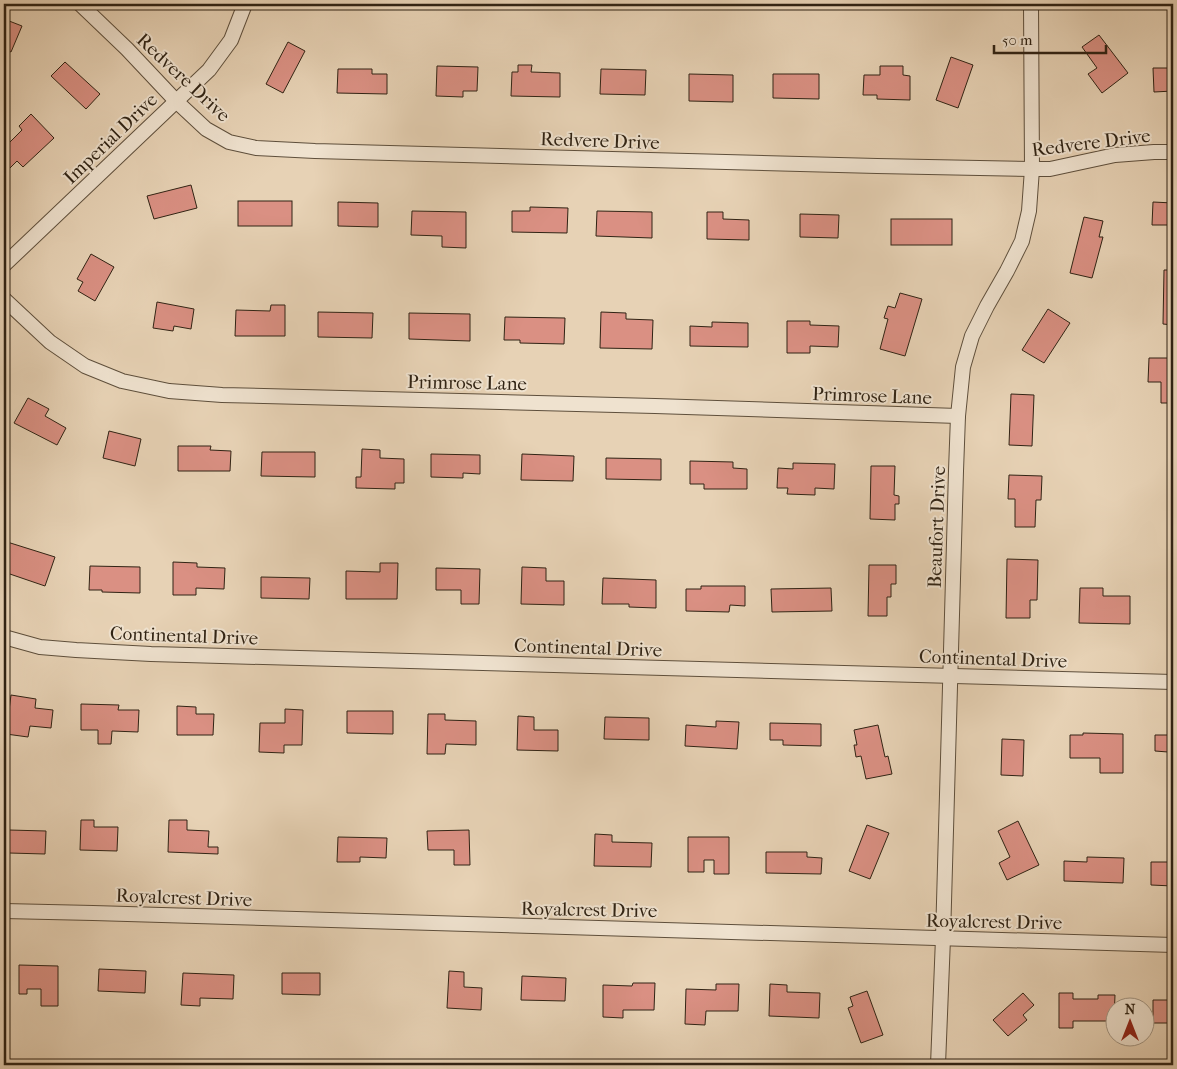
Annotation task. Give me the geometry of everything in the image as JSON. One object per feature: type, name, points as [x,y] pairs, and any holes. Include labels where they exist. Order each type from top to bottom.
[{"type":"street","name":"Redvere Drive","points":[[80,4],[206,129],[229,142],[256,148],[1032,169],[1050,169],[1115,155],[1173,152]]},
{"type":"street","name":"Imperial Drive","points":[[4,265],[210,70],[231,40],[245,4]]},
{"type":"street","name":"Beaufort Drive","points":[[938,1065],[958,416],[963,367],[972,336],[1008,271],[1022,241],[1029,211],[1032,169],[1031,4]]},
{"type":"street","name":"Primrose Lane","points":[[4,299],[50,342],[85,366],[122,381],[169,392],[958,416]]},
{"type":"street","name":"Continental Drive","points":[[4,637],[40,646],[122,652],[1173,682]]},
{"type":"street","name":"Royalcrest Drive","points":[[4,911],[1173,945]]},
{"type":"building","points":[[4,19],[22,26],[11,52],[4,49]]},
{"type":"building","points":[[1099,35],[1128,73],[1102,93],[1088,74],[1097,68],[1082,47]]},
{"type":"building","points":[[288,42],[305,51],[283,93],[266,84]]},
{"type":"building","points":[[951,57],[973,65],[958,108],[936,100]]},
{"type":"building","points":[[65,62],[100,94],[86,109],[51,76]]},
{"type":"building","points":[[518,65],[532,65],[531,72],[560,73],[560,97],[511,96],[512,72],[518,72]]},
{"type":"building","points":[[437,66],[478,67],[477,91],[463,91],[463,97],[436,96]]},
{"type":"building","points":[[880,66],[903,66],[903,75],[910,76],[910,100],[877,99],[877,95],[863,95],[864,75],[880,75]]},
{"type":"building","points":[[1153,68],[1173,68],[1173,91],[1154,92]]},
{"type":"building","points":[[338,69],[372,69],[372,74],[387,74],[387,94],[337,93]]},
{"type":"building","points":[[601,69],[646,70],[645,95],[600,94]]},
{"type":"building","points":[[689,74],[733,75],[733,102],[689,101]]},
{"type":"building","points":[[773,74],[819,74],[819,99],[773,98]]},
{"type":"building","points":[[31,114],[54,138],[23,167],[17,161],[7,171],[4,168],[4,148],[22,130],[19,126]]},
{"type":"building","points":[[191,185],[197,208],[154,219],[147,196]]},
{"type":"building","points":[[238,201],[292,201],[292,226],[238,226]]},
{"type":"building","points":[[338,202],[378,203],[378,227],[338,226]]},
{"type":"building","points":[[1153,202],[1173,203],[1173,225],[1152,225]]},
{"type":"building","points":[[530,207],[568,208],[567,233],[512,232],[512,211],[530,211]]},
{"type":"building","points":[[412,211],[466,212],[466,248],[442,247],[442,236],[411,235]]},
{"type":"building","points":[[597,211],[652,212],[652,238],[596,236]]},
{"type":"building","points":[[707,212],[723,212],[723,219],[749,220],[749,240],[707,239]]},
{"type":"building","points":[[800,214],[839,215],[838,238],[800,237]]},
{"type":"building","points":[[1084,217],[1103,221],[1099,237],[1103,237],[1092,278],[1070,273]]},
{"type":"building","points":[[891,219],[952,219],[952,245],[891,245]]},
{"type":"building","points":[[91,254],[114,267],[95,301],[78,291],[83,282],[77,279]]},
{"type":"building","points":[[1164,270],[1173,270],[1173,325],[1163,324]]},
{"type":"building","points":[[900,293],[922,299],[905,356],[880,349],[888,319],[884,318],[888,306],[895,308]]},
{"type":"building","points":[[157,302],[194,309],[191,329],[174,326],[173,331],[153,328]]},
{"type":"building","points":[[271,305],[285,305],[285,336],[235,336],[236,310],[270,311]]},
{"type":"building","points":[[1048,309],[1070,323],[1044,363],[1022,350]]},
{"type":"building","points":[[318,312],[373,313],[372,338],[318,337]]},
{"type":"building","points":[[601,312],[626,313],[626,319],[653,320],[652,349],[600,348]]},
{"type":"building","points":[[409,313],[470,314],[470,341],[409,339]]},
{"type":"building","points":[[505,317],[565,318],[564,344],[520,343],[520,340],[504,340]]},
{"type":"building","points":[[787,321],[810,321],[810,325],[839,326],[838,347],[810,346],[810,353],[787,353]]},
{"type":"building","points":[[712,322],[748,323],[748,347],[690,346],[690,326],[712,327]]},
{"type":"building","points":[[1149,358],[1173,358],[1173,403],[1161,403],[1161,382],[1148,382]]},
{"type":"building","points":[[1011,394],[1034,395],[1032,446],[1009,445]]},
{"type":"building","points":[[28,398],[49,409],[45,416],[66,428],[57,445],[14,423]]},
{"type":"building","points":[[109,431],[141,439],[135,466],[103,458]]},
{"type":"building","points":[[178,446],[211,446],[210,450],[231,451],[230,471],[178,471]]},
{"type":"building","points":[[362,449],[380,450],[380,458],[404,459],[404,483],[395,483],[395,489],[356,488],[356,477],[361,477]]},
{"type":"building","points":[[262,452],[315,452],[315,477],[261,476]]},
{"type":"building","points":[[431,454],[480,455],[480,474],[463,473],[463,478],[431,477]]},
{"type":"building","points":[[522,454],[574,456],[573,481],[521,480]]},
{"type":"building","points":[[606,458],[661,459],[661,480],[606,479]]},
{"type":"building","points":[[690,461],[733,462],[733,468],[747,469],[747,489],[704,489],[704,484],[690,484]]},
{"type":"building","points":[[793,463],[835,464],[834,489],[815,488],[815,495],[787,494],[788,488],[777,488],[778,468],[793,469]]},
{"type":"building","points":[[871,466],[895,466],[894,495],[899,496],[899,504],[895,504],[895,520],[870,519]]},
{"type":"building","points":[[1009,475],[1042,476],[1041,500],[1036,500],[1035,527],[1015,527],[1015,499],[1008,499]]},
{"type":"building","points":[[4,541],[55,557],[45,586],[4,572]]},
{"type":"building","points":[[1007,559],[1038,560],[1037,600],[1030,600],[1030,618],[1006,618]]},
{"type":"building","points":[[173,562],[197,563],[197,567],[225,568],[224,589],[196,588],[196,595],[173,595]]},
{"type":"building","points":[[380,563],[398,563],[397,599],[346,599],[346,571],[380,572]]},
{"type":"building","points":[[869,565],[896,565],[896,584],[891,584],[891,597],[887,597],[887,616],[868,616]]},
{"type":"building","points":[[90,566],[140,567],[140,593],[89,590]]},
{"type":"building","points":[[522,567],[546,568],[546,581],[564,581],[564,605],[521,604]]},
{"type":"building","points":[[436,568],[480,569],[479,604],[461,604],[461,590],[436,590]]},
{"type":"building","points":[[261,577],[310,578],[309,599],[261,598]]},
{"type":"building","points":[[603,578],[656,580],[656,608],[629,607],[629,604],[602,604]]},
{"type":"building","points":[[701,586],[745,586],[745,606],[730,605],[729,612],[686,611],[686,589],[701,589]]},
{"type":"building","points":[[831,588],[832,611],[772,612],[771,589]]},
{"type":"building","points":[[1080,588],[1103,588],[1103,596],[1130,596],[1130,624],[1079,623]]},
{"type":"building","points":[[11,695],[36,699],[35,708],[53,710],[51,728],[30,726],[28,737],[6,734]]},
{"type":"building","points":[[81,704],[119,705],[118,710],[139,710],[138,732],[112,731],[111,744],[98,744],[98,730],[81,730]]},
{"type":"building","points":[[177,706],[196,707],[196,714],[214,714],[213,735],[177,735]]},
{"type":"building","points":[[285,709],[303,710],[302,745],[284,745],[284,753],[259,752],[260,723],[285,723]]},
{"type":"building","points":[[347,711],[393,711],[393,734],[347,733]]},
{"type":"building","points":[[428,714],[445,714],[445,720],[476,721],[476,745],[446,744],[445,754],[427,754]]},
{"type":"building","points":[[518,716],[534,717],[534,730],[558,730],[558,751],[517,750]]},
{"type":"building","points":[[605,717],[649,718],[649,740],[604,739]]},
{"type":"building","points":[[716,721],[739,722],[737,749],[685,746],[686,725],[716,727]]},
{"type":"building","points":[[770,723],[821,724],[821,746],[783,745],[783,740],[770,740]]},
{"type":"building","points":[[878,725],[885,757],[888,756],[892,774],[866,779],[861,756],[856,757],[854,745],[857,745],[854,730]]},
{"type":"building","points":[[1083,733],[1123,734],[1123,773],[1100,773],[1100,758],[1070,758],[1070,735],[1083,735]]},
{"type":"building","points":[[1155,735],[1173,735],[1173,756],[1168,756],[1168,752],[1155,751]]},
{"type":"building","points":[[1002,739],[1024,740],[1023,776],[1001,775]]},
{"type":"building","points":[[81,820],[94,820],[94,827],[118,827],[117,851],[80,850]]},
{"type":"building","points":[[169,820],[187,820],[187,830],[209,831],[208,847],[218,847],[218,854],[168,852]]},
{"type":"building","points":[[1018,821],[1039,865],[1007,880],[999,863],[1010,857],[998,831]]},
{"type":"building","points":[[867,825],[889,833],[870,879],[849,871]]},
{"type":"building","points":[[9,830],[46,831],[45,854],[9,853]]},
{"type":"building","points":[[469,830],[470,865],[454,865],[454,850],[428,850],[427,831]]},
{"type":"building","points":[[595,834],[612,835],[612,842],[652,843],[651,867],[594,866]]},
{"type":"building","points":[[338,837],[387,838],[386,858],[360,857],[360,862],[337,862]]},
{"type":"building","points":[[688,837],[729,837],[729,874],[714,874],[714,860],[704,860],[704,872],[688,872]]},
{"type":"building","points":[[766,852],[807,852],[807,857],[822,858],[821,874],[766,873]]},
{"type":"building","points":[[1087,857],[1124,858],[1123,883],[1064,881],[1064,861],[1087,862]]},
{"type":"building","points":[[1151,862],[1173,862],[1173,886],[1151,885]]},
{"type":"building","points":[[19,965],[58,966],[58,1006],[41,1006],[41,989],[27,989],[27,994],[19,994]]},
{"type":"building","points":[[99,969],[146,971],[145,993],[98,991]]},
{"type":"building","points":[[449,971],[464,972],[464,987],[482,988],[481,1010],[447,1008]]},
{"type":"building","points":[[183,973],[234,975],[233,999],[200,998],[200,1006],[181,1005]]},
{"type":"building","points":[[282,973],[320,973],[320,995],[282,994]]},
{"type":"building","points":[[522,976],[566,978],[565,1001],[521,1000]]},
{"type":"building","points":[[633,983],[655,983],[654,1010],[623,1010],[623,1018],[603,1017],[603,985],[632,986]]},
{"type":"building","points":[[716,984],[739,984],[738,1011],[706,1011],[705,1025],[685,1024],[686,989],[716,990]]},
{"type":"building","points":[[770,984],[787,985],[787,992],[820,993],[819,1018],[769,1016]]},
{"type":"building","points":[[867,991],[883,1035],[861,1043],[848,1008],[853,1006],[850,997]]},
{"type":"building","points":[[1023,993],[1034,1005],[1023,1015],[1027,1020],[1008,1036],[993,1020]]},
{"type":"building","points":[[1059,993],[1073,993],[1073,999],[1098,999],[1098,995],[1115,995],[1104,996],[1104,1021],[1073,1021],[1073,1028],[1059,1028]]},
{"type":"building","points":[[1154,1000],[1173,1000],[1173,1028],[1170,1028],[1170,1023],[1154,1023]]}]
